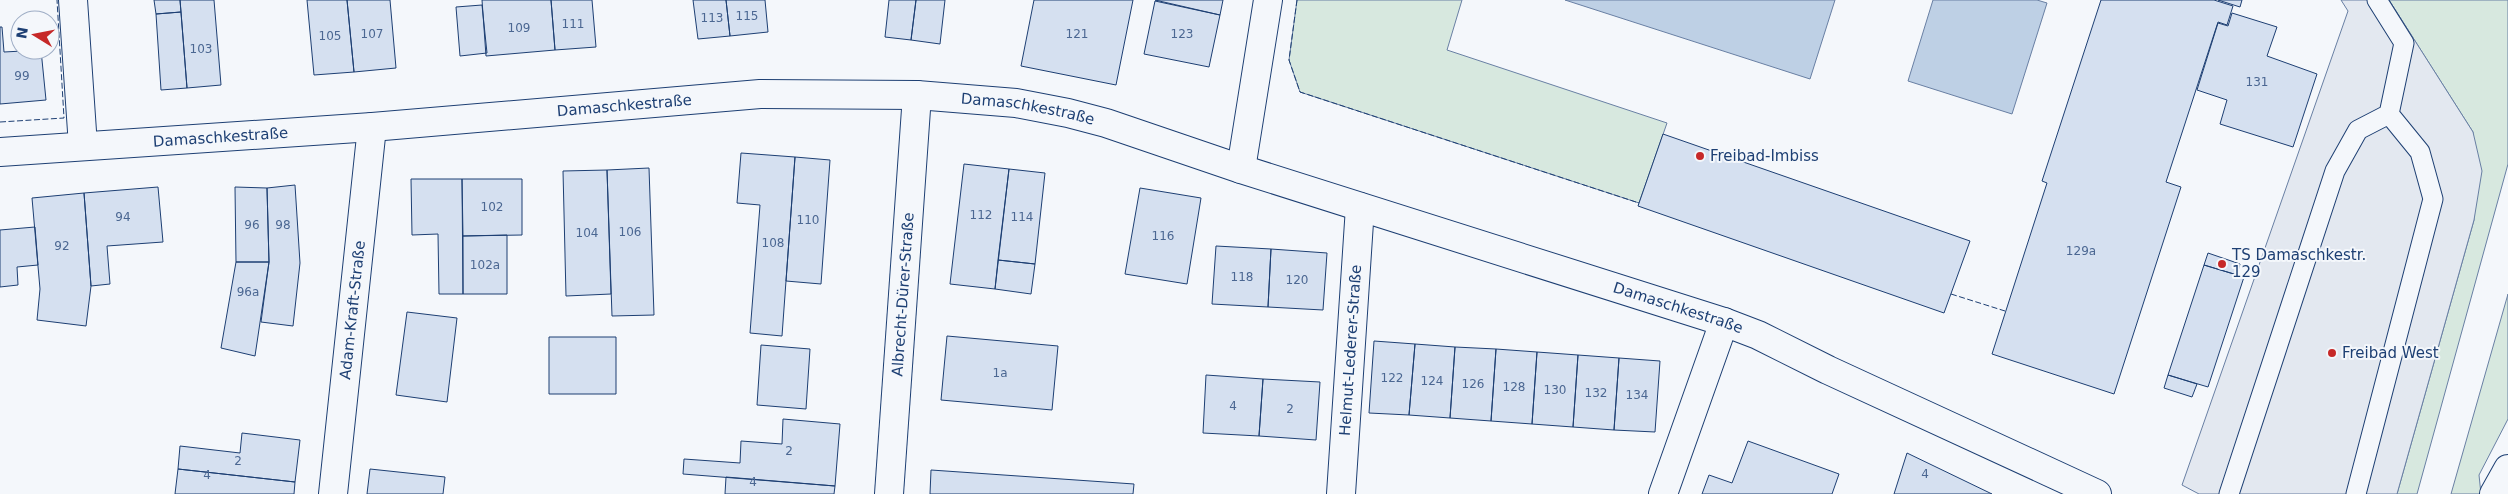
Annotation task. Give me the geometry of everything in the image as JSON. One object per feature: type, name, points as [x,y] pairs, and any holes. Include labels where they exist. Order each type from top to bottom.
[{"type":"street","points":[[73,0],[83,146]]},
{"type":"street","points":[[1241,168],[1268,0]]},
{"type":"street","name":"Damaschkestraße","points":[[0,152],[372,127],[760,94],[917,95],[1016,104],[1068,113],[1106,123],[1360,207],[1724,322],[1758,335],[1828,370],[2097,494]]},
{"type":"street","name":"Albrecht-Dürer-Straße","points":[[889,494],[917,95]]},
{"type":"street","name":"Adam-Kraft-Straße","points":[[333,494],[372,127]]},
{"type":"street","name":"Helmut-Lederer-Straße","points":[[1341,494],[1360,207]]},
{"type":"street","points":[[1663,494],[1724,322]]},
{"type":"street","points":[[2494,494],[2508,469]]},
{"type":"lane","points":[[2377,0],[2404,43],[2389,114]]},
{"type":"lane","points":[[2229,494],[2335,171],[2358,130],[2389,114]]},
{"type":"lane","points":[[2356,494],[2433,199],[2420,152],[2389,114]]},
{"type":"shaded area","points":[[1297,0],[1462,0],[1447,50],[1667,123],[1639,203],[1300,92],[1289,60]]},
{"type":"shaded area","name":"Freibad West","points":[[2341,0],[2389,0],[2473,132],[2482,171],[2474,220],[2397,494],[2199,494],[2182,485],[2348,11]]},
{"type":"shaded area","points":[[2389,0],[2508,0],[2508,164],[2417,494],[2397,494],[2474,220],[2473,132]]},
{"type":"shaded area","points":[[2508,294],[2508,419],[2479,475],[2481,494],[2451,494]]},
{"type":"water","points":[[1565,0],[1835,0],[1810,79]]},
{"type":"water","points":[[1933,0],[2037,0],[2047,3],[2012,114],[1908,81]]},
{"type":"building","points":[[154,0],[180,0],[181,12],[156,14]]},
{"type":"building","points":[[180,0],[214,0],[221,85],[187,88]]},
{"type":"building","points":[[307,0],[347,0],[354,72],[314,75]]},
{"type":"building","points":[[347,0],[390,0],[396,68],[354,72]]},
{"type":"building","points":[[482,0],[551,0],[555,50],[486,56]]},
{"type":"building","points":[[551,0],[592,0],[596,47],[555,50]]},
{"type":"building","points":[[693,0],[726,0],[730,36],[698,39]]},
{"type":"building","points":[[726,0],[765,0],[768,32],[730,36]]},
{"type":"building","points":[[889,0],[916,0],[911,40],[885,37]]},
{"type":"building","points":[[916,0],[945,0],[940,44],[911,40]]},
{"type":"building","points":[[1034,0],[1133,0],[1116,85],[1021,66]]},
{"type":"building","points":[[1155,0],[1223,0],[1220,15]]},
{"type":"building","points":[[2101,0],[2214,0],[2233,6],[2227,25],[2218,22],[2166,182],[2181,187],[2114,394],[1992,354],[2047,183],[2042,181]]},
{"type":"building","points":[[2218,0],[2242,0],[2240,7]]},
{"type":"building","points":[[1155,1],[1220,15],[1209,67],[1144,54]]},
{"type":"building","points":[[482,5],[487,53],[460,56],[456,7]]},
{"type":"building","points":[[181,12],[187,88],[161,90],[156,14]]},
{"type":"building","points":[[2232,13],[2277,27],[2267,56],[2317,74],[2293,147],[2220,124],[2227,100],[2197,90],[2218,23],[2228,26]]},
{"type":"building","points":[[0,27],[2,27],[4,52],[10,52],[10,60],[42,60],[46,100],[0,104]]},
{"type":"building","points":[[1663,134],[1970,241],[1944,313],[1638,206]]},
{"type":"building","points":[[741,153],[795,157],[782,336],[750,333],[760,205],[737,203]]},
{"type":"building","points":[[795,157],[830,160],[821,284],[786,281]]},
{"type":"building","points":[[964,164],[1009,169],[995,289],[950,284]]},
{"type":"building","points":[[649,168],[654,315],[612,316],[607,170]]},
{"type":"building","points":[[1009,169],[1045,173],[1035,264],[998,260]]},
{"type":"building","points":[[607,170],[611,294],[566,296],[563,171]]},
{"type":"building","points":[[411,179],[462,179],[463,294],[439,294],[438,234],[412,235]]},
{"type":"building","points":[[462,179],[522,179],[522,235],[463,236]]},
{"type":"building","points":[[295,185],[300,263],[293,326],[261,322],[269,262],[267,188]]},
{"type":"building","points":[[158,187],[163,242],[107,246],[110,284],[91,286],[84,193]]},
{"type":"building","points":[[235,187],[267,188],[269,262],[236,262]]},
{"type":"building","points":[[1140,188],[1201,198],[1187,284],[1125,274]]},
{"type":"building","points":[[84,193],[91,286],[86,326],[37,320],[40,289],[32,198]]},
{"type":"building","points":[[35,227],[38,265],[17,267],[18,285],[0,287],[0,230]]},
{"type":"building","points":[[507,235],[507,294],[463,294],[463,236]]},
{"type":"building","points":[[1216,246],[1271,249],[1268,307],[1212,304]]},
{"type":"building","points":[[1271,249],[1327,253],[1323,310],[1268,307]]},
{"type":"building","name":"TS Damaschkestr. 129","points":[[2208,253],[2240,264],[2237,275],[2204,265]]},
{"type":"building","points":[[998,260],[1035,264],[1031,294],[995,289]]},
{"type":"building","points":[[236,262],[269,262],[255,356],[221,348]]},
{"type":"building","points":[[2204,265],[2244,277],[2208,387],[2168,375]]},
{"type":"building","points":[[407,312],[457,318],[447,402],[396,395]]},
{"type":"building","points":[[947,336],[1058,346],[1052,410],[941,400]]},
{"type":"building","points":[[549,337],[616,337],[616,394],[549,394]]},
{"type":"building","points":[[1374,341],[1415,344],[1409,415],[1369,413]]},
{"type":"building","points":[[1415,344],[1455,347],[1450,418],[1409,415]]},
{"type":"building","points":[[761,345],[810,349],[806,409],[757,405]]},
{"type":"building","points":[[1455,347],[1496,349],[1491,421],[1450,418]]},
{"type":"building","points":[[1496,349],[1537,352],[1532,424],[1491,421]]},
{"type":"building","points":[[1537,352],[1578,355],[1573,427],[1532,424]]},
{"type":"building","points":[[1578,355],[1619,358],[1614,430],[1573,427]]},
{"type":"building","points":[[1619,358],[1660,361],[1655,432],[1614,430]]},
{"type":"building","points":[[1206,375],[1263,379],[1259,436],[1203,433]]},
{"type":"building","points":[[2168,375],[2197,384],[2192,397],[2164,388]]},
{"type":"building","points":[[1263,379],[1320,382],[1316,440],[1259,436]]},
{"type":"building","points":[[783,419],[840,424],[835,486],[683,474],[684,459],[740,463],[741,441],[782,444]]},
{"type":"building","points":[[242,433],[300,440],[295,482],[178,469],[180,446],[240,453]]},
{"type":"building","points":[[1748,441],[1839,474],[1832,494],[1702,494],[1709,475],[1732,483]]},
{"type":"building","points":[[1907,453],[1992,494],[1894,494]]},
{"type":"building","points":[[178,469],[295,482],[294,494],[175,494]]},
{"type":"building","points":[[370,469],[445,477],[443,494],[367,494]]},
{"type":"building","points":[[931,470],[1134,484],[1133,494],[930,494]]},
{"type":"building","points":[[726,477],[835,486],[834,494],[725,494]]},
{"type":"fence","points":[[0,122],[64,118],[57,0]]},
{"type":"fence","points":[[1297,0],[1289,60],[1300,92],[1639,203]]},
{"type":"fence","points":[[1951,294],[2005,311]]},
{"type":"place","name":"Freibad-Imbiss","points":[[1700,156]]},
{"type":"place","name":"TS Damaschkestr. 129","points":[[2222,264]]},
{"type":"place","name":"Freibad West","points":[[2332,353]]}]
